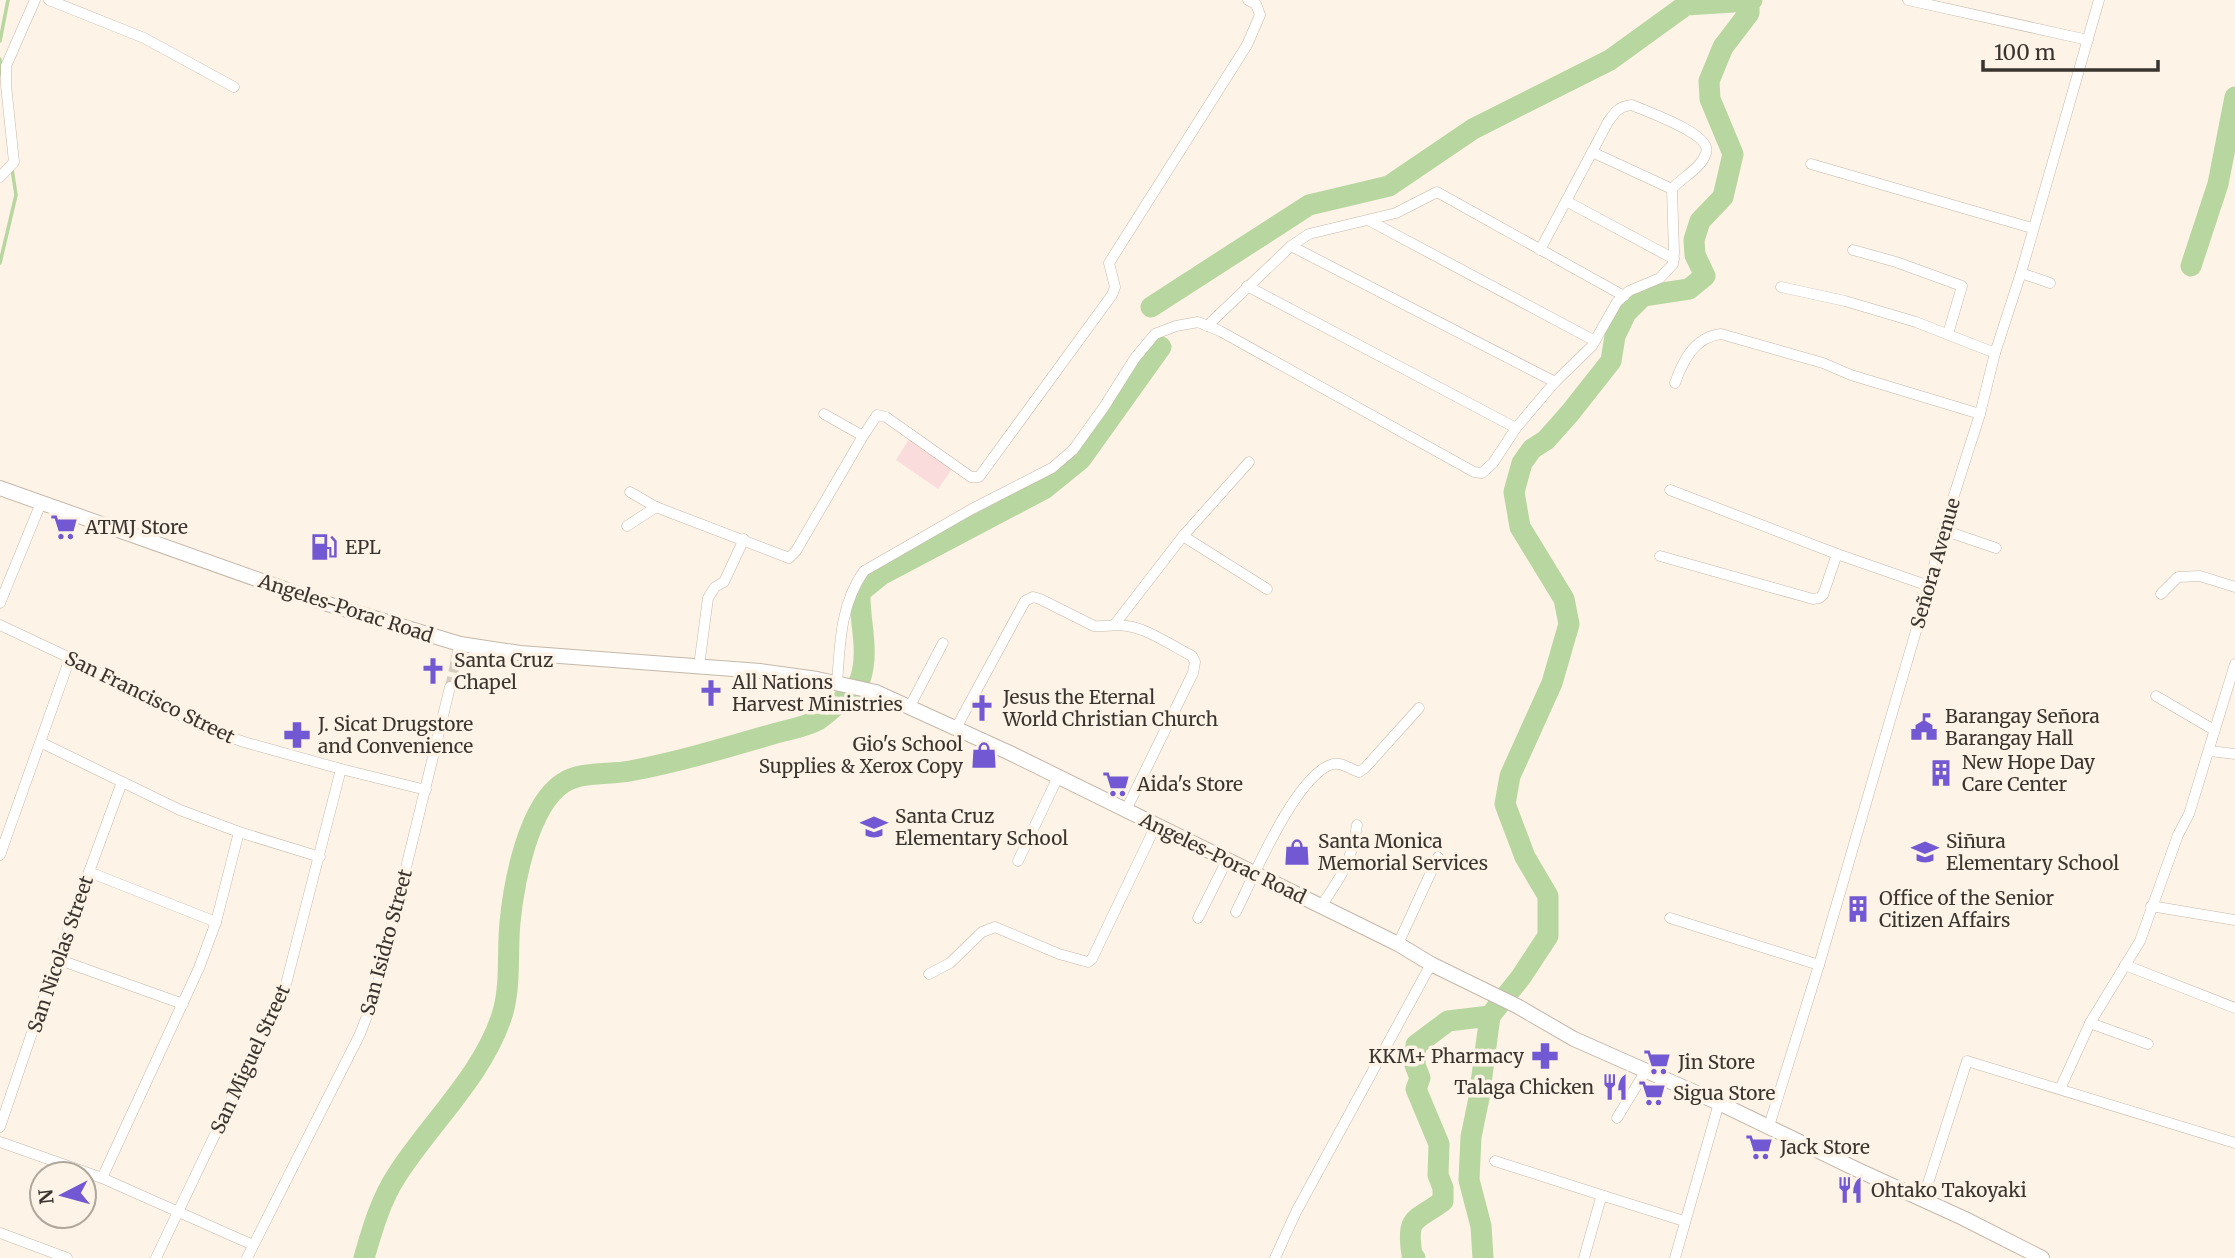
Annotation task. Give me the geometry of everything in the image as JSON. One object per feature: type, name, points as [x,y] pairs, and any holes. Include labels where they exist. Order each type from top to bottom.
[{"type":"main road","name":"Angeles-Porac Road","points":[[0,488],[321,603],[460,644],[520,653],[760,671],[876,692],[956,727],[1398,944],[1574,1039],[1769,1126],[2042,1258]]},
{"type":"street","points":[[0,177],[12,164],[6,66],[35,0]]},
{"type":"street","points":[[49,0],[144,38],[234,87]]},
{"type":"street","points":[[630,492],[656,507],[744,539],[784,557],[793,556],[877,415],[886,416],[971,477],[979,477],[1112,295],[1115,287],[1109,263],[1220,92],[1247,45],[1260,16],[1256,4],[1248,0]]},
{"type":"street","points":[[1908,0],[2088,40]]},
{"type":"street","name":"Señora Avenue","points":[[1769,1126],[1819,965],[1943,530],[1980,414],[1995,353],[2021,273],[2099,0]]},
{"type":"street","points":[[841,685],[841,625],[854,585],[863,571],[972,509],[1052,468],[1073,450],[1135,358],[1155,334],[1176,326],[1198,322],[1207,326],[1474,472],[1482,473],[1493,463],[1516,428],[1555,382],[1592,346],[1607,316],[1624,296],[1639,285],[1660,278],[1673,264],[1672,189],[1701,162],[1707,151],[1707,144],[1696,134],[1632,105],[1616,111],[1540,250]]},
{"type":"street","points":[[1592,152],[1672,189]]},
{"type":"street","points":[[1811,163],[2032,228]]},
{"type":"street","points":[[1207,326],[1291,246],[1309,234],[1396,213],[1437,192],[1624,296]]},
{"type":"street","points":[[1566,201],[1674,259]]},
{"type":"street","points":[[1370,221],[1595,341]]},
{"type":"street","points":[[1291,246],[1555,382]]},
{"type":"street","points":[[1853,250],[1962,286],[1948,334]]},
{"type":"street","points":[[2021,273],[2050,283]]},
{"type":"street","points":[[1247,286],[1516,428]]},
{"type":"street","points":[[1781,287],[1845,301],[1948,334],[1995,353]]},
{"type":"street","points":[[1675,383],[1682,362],[1688,354],[1710,336],[1721,334],[1823,363],[1980,414]]},
{"type":"street","points":[[824,414],[863,436]]},
{"type":"street","points":[[1115,624],[1184,536],[1249,462]]},
{"type":"street","points":[[1670,490],[1928,586]]},
{"type":"street","points":[[0,603],[41,503]]},
{"type":"street","points":[[627,526],[656,507]]},
{"type":"street","points":[[1943,530],[1996,548]]},
{"type":"street","points":[[1184,536],[1267,589]]},
{"type":"street","points":[[699,666],[708,598],[715,587],[724,582],[744,539]]},
{"type":"street","points":[[1660,556],[1813,599],[1823,594],[1836,554]]},
{"type":"street","points":[[2161,594],[2178,577],[2200,576],[2235,587]]},
{"type":"street","points":[[956,727],[1025,601],[1033,597],[1040,599],[1094,626],[1115,624],[1138,629],[1192,656],[1195,662],[1193,673],[1126,810]]},
{"type":"street","name":"San Francisco Street","points":[[0,625],[207,729],[244,742],[426,790]]},
{"type":"street","points":[[910,706],[943,643]]},
{"type":"street","points":[[456,660],[460,644]]},
{"type":"street","points":[[0,855],[70,659]]},
{"type":"street","points":[[2060,1089],[2090,1023],[2140,941],[2178,835],[2189,814],[2235,664]]},
{"type":"street","name":"San Isidro Street","points":[[247,1258],[360,1034],[372,1003],[450,687]]},
{"type":"street","points":[[2156,696],[2214,730]]},
{"type":"street","points":[[1236,912],[1289,808],[1307,784],[1333,764],[1342,764],[1359,772],[1365,768],[1419,708]]},
{"type":"street","points":[[42,743],[180,810],[320,857]]},
{"type":"street","points":[[2210,751],[2235,754]]},
{"type":"street","name":"San Miguel Street","points":[[156,1258],[285,988],[341,769]]},
{"type":"street","points":[[1018,861],[1058,777]]},
{"type":"street","name":"San Nicolas Street","points":[[0,1126],[122,782]]},
{"type":"street","points":[[929,974],[950,963],[982,932],[995,928],[1059,954],[1088,962],[1092,959],[1156,825]]},
{"type":"street","points":[[1321,906],[1349,862],[1357,825]]},
{"type":"street","points":[[102,1178],[183,1004],[216,922],[239,832]]},
{"type":"street","points":[[1398,944],[1438,857]]},
{"type":"street","points":[[1198,918],[1227,860]]},
{"type":"street","points":[[89,872],[216,922]]},
{"type":"street","points":[[2151,906],[2235,920]]},
{"type":"street","points":[[1670,918],[1819,965]]},
{"type":"street","points":[[57,959],[183,1004]]},
{"type":"street","points":[[1275,1258],[1296,1212],[1431,964]]},
{"type":"street","points":[[2125,965],[2235,1008]]},
{"type":"street","points":[[2090,1023],[2148,1044]]},
{"type":"street","points":[[1923,1199],[1967,1061],[2235,1143]]},
{"type":"street","points":[[1617,1118],[1645,1072]]},
{"type":"street","points":[[1675,1258],[1718,1103]]},
{"type":"street","points":[[0,1142],[102,1178],[253,1245]]},
{"type":"street","points":[[1495,1161],[1684,1221]]},
{"type":"street","points":[[1584,1258],[1600,1201],[1604,1196]]},
{"type":"street","points":[[0,1233],[67,1258]]},
{"type":"shaded area","points":[[911,436],[954,466],[938,489],[896,460]]},
{"type":"waterway","points":[[0,41],[8,0]]},
{"type":"waterway","points":[[1415,1258],[1410,1242],[1412,1226],[1419,1217],[1443,1201],[1443,1188],[1438,1175],[1439,1144],[1416,1089],[1420,1078],[1415,1065],[1416,1045],[1448,1021],[1490,1016],[1521,977],[1548,936],[1548,896],[1525,857],[1505,804],[1510,776],[1552,683],[1569,624],[1564,599],[1520,527],[1514,492],[1522,463],[1532,449],[1546,440],[1611,361],[1615,336],[1626,313],[1643,296],[1689,289],[1705,276],[1695,255],[1694,240],[1700,221],[1723,197],[1733,154],[1710,99],[1709,81],[1723,47],[1749,13],[1749,1],[1752,0]]},
{"type":"waterway","points":[[1151,307],[1309,205],[1389,186],[1473,129],[1610,60],[1686,5],[1749,1]]},
{"type":"waterway","points":[[0,59],[1,74]]},
{"type":"waterway","points":[[2191,266],[2218,184],[2235,97]]},
{"type":"waterway","points":[[0,263],[16,195],[12,169]]},
{"type":"waterway","points":[[364,1258],[391,1184],[471,1076],[495,1034],[505,1001],[510,922],[519,867],[532,827],[551,794],[570,779],[630,771],[684,759],[802,726],[822,717],[860,680],[864,658],[860,592],[881,575],[1044,489],[1081,459],[1161,347]]},
{"type":"waterway","points":[[1483,1258],[1481,1226],[1469,1180],[1471,1137],[1490,1016]]},
{"type":"tunnel","points":[[450,687],[456,660]]},
{"type":"place","name":"ATMJ Store","points":[[64,527]]},
{"type":"place","name":"EPL","points":[[324,547]]},
{"type":"place","name":"Santa Cruz Chapel","points":[[433,671]]},
{"type":"place","name":"All Nations Harvest Ministries","points":[[711,693]]},
{"type":"place","name":"Jesus the Eternal World Christian Church","points":[[982,708]]},
{"type":"place","name":"Barangay Señora Barangay Hall","points":[[1924,727]]},
{"type":"place","name":"J. Sicat Drugstore and Convenience","points":[[297,735]]},
{"type":"place","name":"Gio's School Supplies & Xerox Copy","points":[[984,755]]},
{"type":"place","name":"New Hope Day Care Center","points":[[1941,773]]},
{"type":"place","name":"Aida's Store","points":[[1116,784]]},
{"type":"place","name":"Santa Cruz Elementary School","points":[[874,827]]},
{"type":"place","name":"Santa Monica Memorial Services","points":[[1297,852]]},
{"type":"place","name":"Siñura Elementary School","points":[[1925,852]]},
{"type":"place","name":"Office of the Senior Citizen Affairs","points":[[1858,909]]},
{"type":"place","name":"KKM+ Pharmacy","points":[[1545,1056]]},
{"type":"place","name":"Jin Store","points":[[1657,1062]]},
{"type":"place","name":"Talaga Chicken","points":[[1615,1087]]},
{"type":"place","name":"Sigua Store","points":[[1652,1093]]},
{"type":"place","name":"Jack Store","points":[[1759,1147]]},
{"type":"place","name":"Ohtako Takoyaki","points":[[1850,1190]]}]
